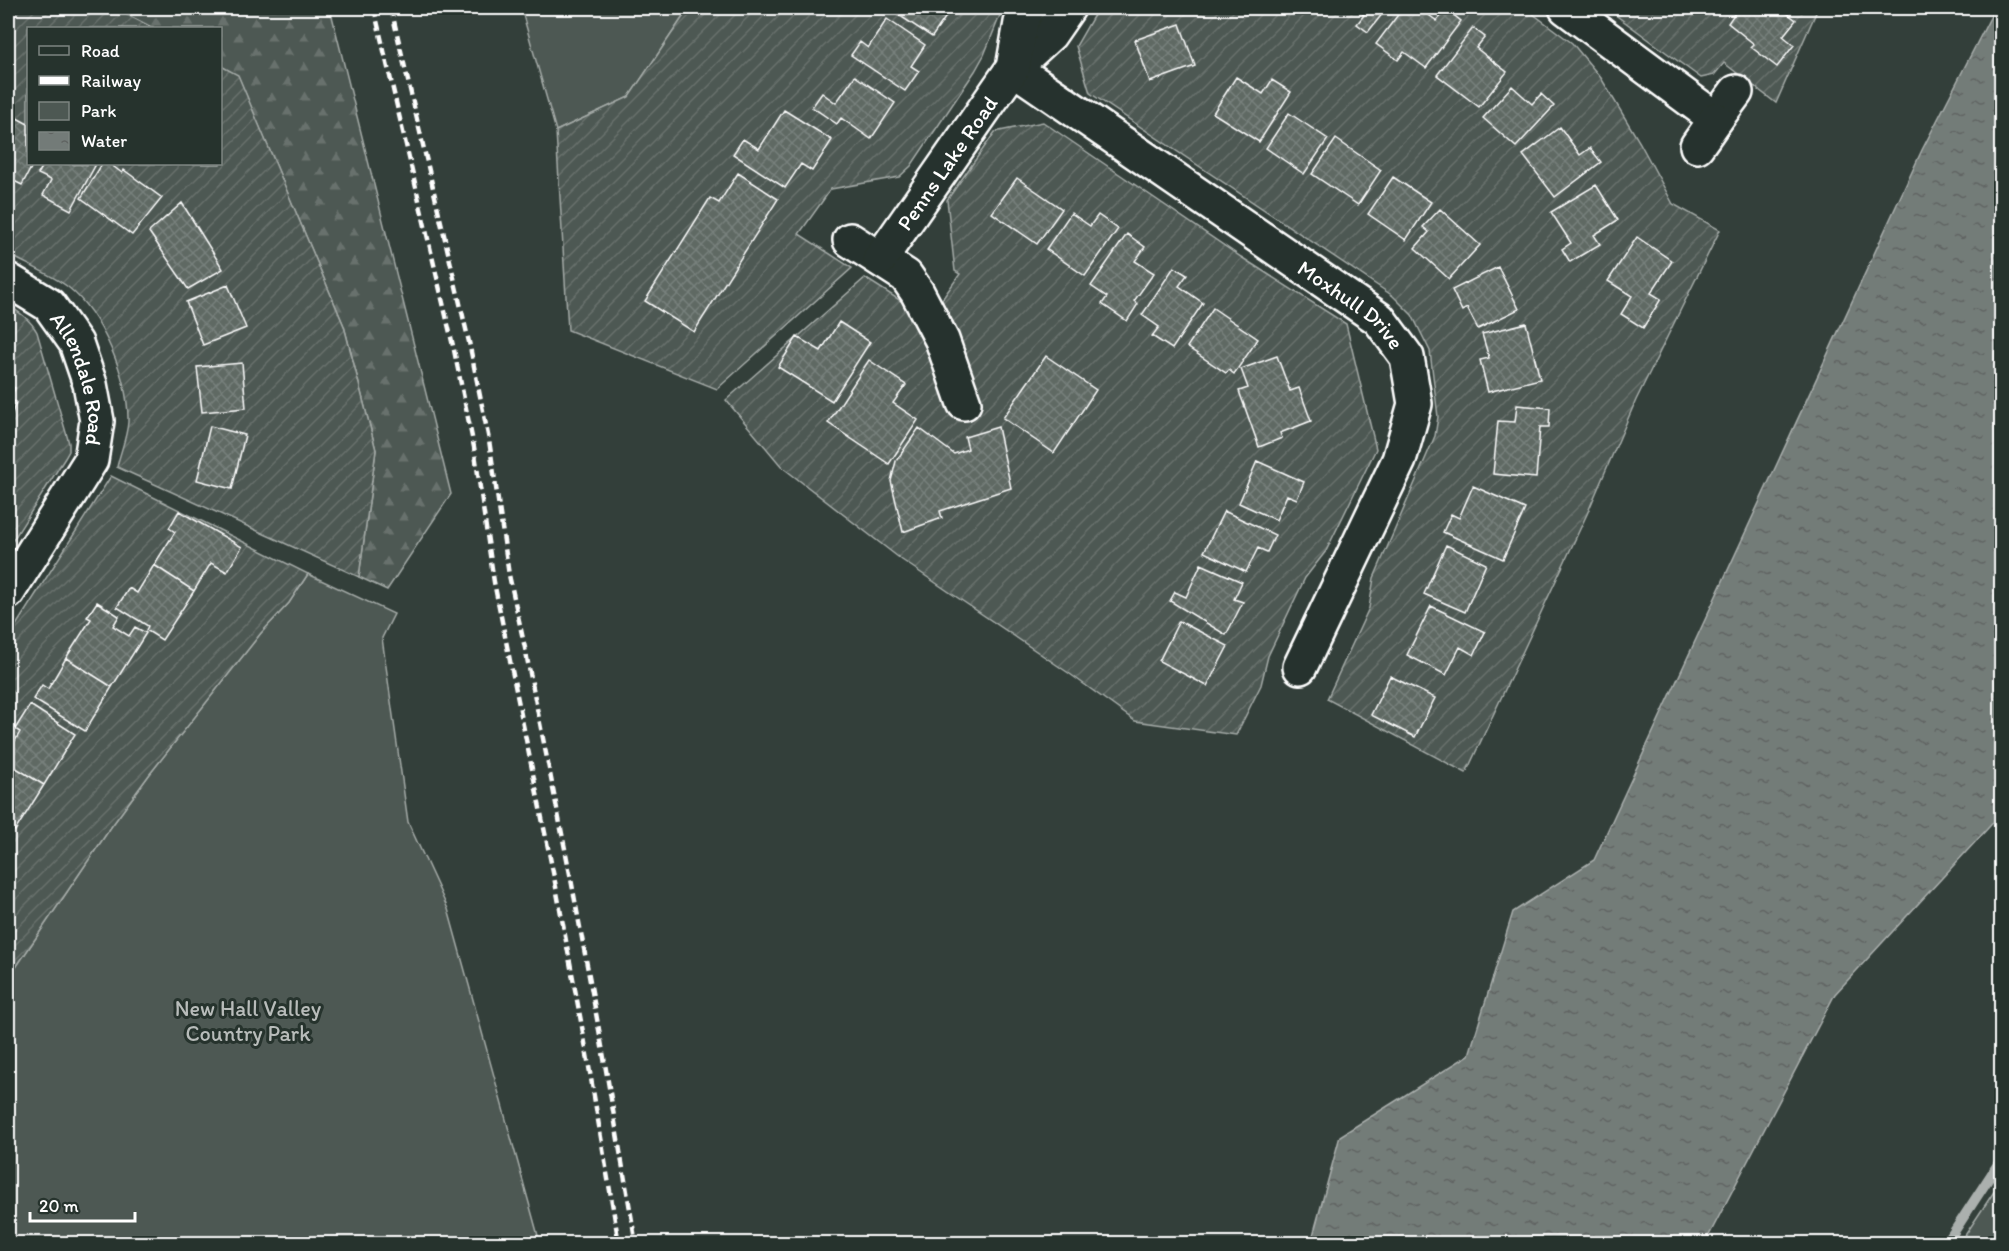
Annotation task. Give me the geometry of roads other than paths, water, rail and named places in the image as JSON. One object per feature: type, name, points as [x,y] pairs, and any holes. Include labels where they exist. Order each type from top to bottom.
[{"type":"street","name":"Penns Lake Road","points":[[1013,68],[1022,23],[1028,8]]},
{"type":"street","name":"Penns Lake Road","points":[[893,268],[1013,68],[1050,34],[1068,8]]},
{"type":"street","points":[[1566,8],[1716,119]]},
{"type":"street","name":"Moxhull Drive","points":[[1013,68],[1379,318],[1407,357],[1415,404],[1399,460],[1300,667]]},
{"type":"street","points":[[1697,146],[1736,92]]},
{"type":"street","points":[[850,240],[893,268],[917,292],[942,340],[964,403]]},
{"type":"street","name":"Allendale Road","points":[[8,280],[49,305],[76,343],[90,384],[97,421],[91,460],[8,592]]},
{"type":"water","points":[[1995,8],[2002,8],[2001,814],[1835,994],[1705,1243],[1311,1243],[1340,1136],[1469,1055],[1513,912],[1594,860],[1922,150]]},
{"type":"waterway","points":[[1946,1244],[2002,1158]]},
{"type":"railway","points":[[374,8],[454,350],[474,447],[494,582],[556,887],[619,1244]]},
{"type":"railway","points":[[391,8],[469,342],[489,440],[509,575],[571,879],[636,1244]]},
{"type":"park label","name":"New Hall Valley Country Park","points":[[248,1020]]}]
